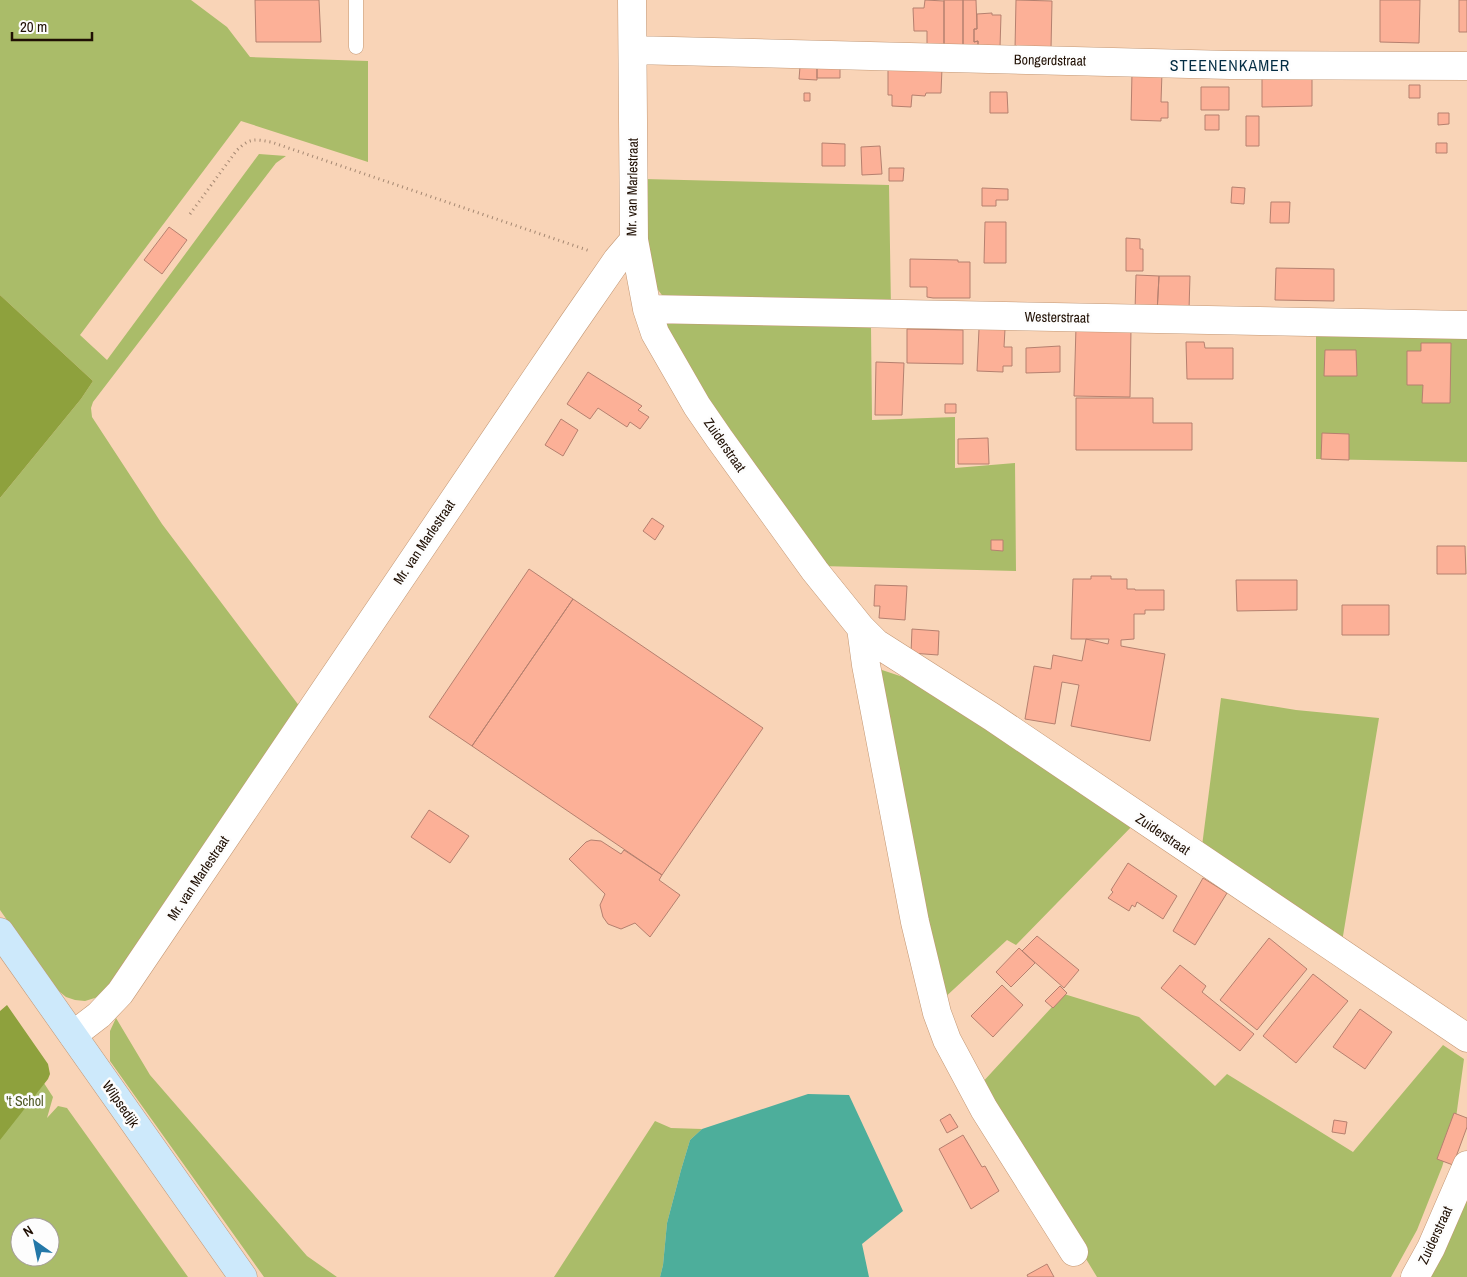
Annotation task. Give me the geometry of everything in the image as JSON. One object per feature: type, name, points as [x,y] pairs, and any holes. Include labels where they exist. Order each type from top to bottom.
[{"type":"main road","name":"Wilpsedijk","points":[[0,932],[243,1277]]},
{"type":"street","name":"Mr. van Marlestraat","points":[[73,1035],[99,1015],[120,993],[572,324],[626,250],[632,0]]},
{"type":"street","name":"Bongerdstraat","points":[[632,50],[1230,65],[1467,66]]},
{"type":"street","name":"Zuiderstraat","points":[[626,250],[655,333],[697,406],[815,571],[860,628],[876,643],[992,718],[1467,1038]]},
{"type":"street","name":"Westerstraat","points":[[647,309],[1467,325]]},
{"type":"street","name":"Zuiderstraat","points":[[860,628],[915,922],[937,1013],[958,1063],[984,1109],[1074,1252]]},
{"type":"street","name":"Zuiderstraat","points":[[1415,1277],[1432,1248],[1467,1165]]},
{"type":"lane","points":[[356,0],[356,47]]},
{"type":"path","points":[[190,214],[237,150],[246,142],[255,139],[271,142],[626,250]]},
{"type":"green space","points":[[0,0],[191,0],[227,27],[250,57],[368,61],[368,162],[241,121],[80,335],[107,360],[259,154],[286,156],[276,163],[93,402],[91,408],[92,417],[162,524],[300,707],[142,950],[98,997],[85,1001],[66,997],[55,988],[0,910],[0,498],[81,399],[93,381],[0,295]]},
{"type":"green space","points":[[644,179],[889,185],[891,309],[671,307],[652,282],[645,248]]},
{"type":"green space","points":[[0,295],[93,381],[81,399],[0,498]]},
{"type":"green space","points":[[663,322],[871,327],[872,420],[955,417],[955,468],[1015,463],[1016,571],[821,566],[729,444]]},
{"type":"green space","points":[[1316,329],[1467,333],[1467,462],[1316,459]]},
{"type":"green space","points":[[876,668],[933,687],[1137,821],[1016,945],[1007,940],[941,1001]]},
{"type":"green space","points":[[1221,698],[1296,710],[1379,718],[1342,942],[1202,846]]},
{"type":"green space","points":[[1064,994],[1139,1017],[1215,1086],[1227,1074],[1353,1152],[1443,1045],[1464,1059],[1455,1125],[1442,1167],[1417,1230],[1391,1277],[1097,1277],[980,1085]]},
{"type":"green space","name":"'t Schol","points":[[7,1005],[48,1064],[50,1074],[0,1140],[0,1011]]},
{"type":"green space","points":[[116,1018],[150,1075],[307,1256],[337,1277],[264,1277],[110,1061],[110,1031]]},
{"type":"green space","name":"'t Schol","points":[[5,1023],[53,1097],[47,1118],[58,1106],[67,1108],[188,1277],[0,1277],[0,1029]]},
{"type":"green space","points":[[655,1121],[671,1128],[702,1129],[690,1140],[681,1170],[667,1223],[660,1277],[554,1277]]},
{"type":"green space","points":[[1467,1182],[1467,1277],[1422,1277]]},
{"type":"water","points":[[808,1094],[849,1095],[903,1211],[862,1244],[869,1277],[660,1277],[667,1223],[690,1140],[702,1129]]},
{"type":"building","points":[[255,0],[319,0],[321,42],[256,42]]},
{"type":"building","points":[[925,0],[944,1],[944,47],[927,47],[927,31],[914,31],[913,8],[924,8]]},
{"type":"building","points":[[944,0],[963,0],[963,47],[944,47]]},
{"type":"building","points":[[963,0],[976,0],[977,29],[974,29],[974,42],[978,41],[978,47],[963,47]]},
{"type":"building","points":[[1016,0],[1052,1],[1051,49],[1015,49]]},
{"type":"building","points":[[1380,0],[1420,0],[1419,43],[1380,42]]},
{"type":"building","points":[[1459,0],[1467,0],[1467,32],[1459,32]]},
{"type":"building","points":[[992,13],[992,15],[1001,15],[1000,47],[978,47],[978,41],[974,42],[974,29],[977,29],[977,14]]},
{"type":"building","points":[[888,66],[942,68],[941,93],[926,93],[925,96],[912,95],[911,107],[892,106],[892,95],[888,95]]},
{"type":"building","points":[[800,67],[817,68],[817,80],[799,79]]},
{"type":"building","points":[[817,68],[840,68],[840,78],[817,78]]},
{"type":"building","points":[[1132,72],[1162,72],[1161,102],[1168,102],[1168,118],[1161,118],[1161,121],[1131,120]]},
{"type":"building","points":[[1262,78],[1312,78],[1312,106],[1262,107]]},
{"type":"building","points":[[1409,85],[1420,85],[1420,98],[1409,98]]},
{"type":"building","points":[[1201,87],[1229,87],[1229,110],[1201,110]]},
{"type":"building","points":[[990,92],[1007,92],[1008,113],[990,113]]},
{"type":"building","points":[[804,93],[810,93],[810,101],[804,101]]},
{"type":"building","points":[[1438,113],[1449,113],[1449,124],[1438,125]]},
{"type":"building","points":[[1205,115],[1219,115],[1219,130],[1205,130]]},
{"type":"building","points":[[1246,116],[1259,116],[1259,146],[1246,146]]},
{"type":"building","points":[[822,143],[845,144],[845,166],[822,166]]},
{"type":"building","points":[[1436,143],[1447,143],[1447,153],[1436,153]]},
{"type":"building","points":[[880,146],[882,174],[862,175],[861,147]]},
{"type":"building","points":[[889,168],[904,168],[903,181],[889,181]]},
{"type":"building","points":[[1232,187],[1245,188],[1244,204],[1231,203]]},
{"type":"building","points":[[982,188],[1008,189],[1008,200],[996,200],[996,206],[982,206]]},
{"type":"building","points":[[1271,202],[1290,202],[1289,223],[1270,223]]},
{"type":"building","points":[[985,222],[1006,222],[1006,263],[984,263]]},
{"type":"building","points":[[169,227],[187,240],[162,274],[144,260]]},
{"type":"building","points":[[1126,238],[1140,239],[1140,249],[1143,249],[1143,271],[1126,271]]},
{"type":"building","points":[[910,259],[970,262],[970,298],[927,297],[927,287],[910,287]]},
{"type":"building","points":[[1276,268],[1334,269],[1334,301],[1275,300]]},
{"type":"building","points":[[1136,275],[1159,276],[1157,313],[1135,311]]},
{"type":"building","points":[[1159,276],[1190,276],[1189,310],[1157,313]]},
{"type":"building","points":[[1076,327],[1131,328],[1130,397],[1074,396]]},
{"type":"building","points":[[907,329],[963,330],[963,364],[907,363]]},
{"type":"building","points":[[979,329],[1005,329],[1004,347],[1012,347],[1012,366],[1003,366],[1003,372],[977,371]]},
{"type":"building","points":[[1186,342],[1204,342],[1205,348],[1233,348],[1233,379],[1187,379]]},
{"type":"building","points":[[1421,343],[1451,343],[1450,403],[1422,403],[1423,385],[1407,385],[1407,351],[1421,351]]},
{"type":"building","points":[[1060,346],[1060,372],[1026,373],[1026,348]]},
{"type":"building","points":[[1325,350],[1356,350],[1357,376],[1324,376]]},
{"type":"building","points":[[876,362],[904,363],[902,415],[875,415]]},
{"type":"building","points":[[588,372],[642,406],[638,410],[649,417],[640,429],[630,422],[627,427],[598,408],[590,419],[567,404]]},
{"type":"building","points":[[1076,398],[1153,398],[1153,423],[1192,423],[1192,450],[1076,450]]},
{"type":"building","points":[[945,404],[956,404],[956,413],[945,413]]},
{"type":"building","points":[[561,419],[578,430],[563,456],[545,445]]},
{"type":"building","points":[[1322,433],[1349,434],[1349,460],[1321,459]]},
{"type":"building","points":[[988,438],[989,464],[958,464],[958,439]]},
{"type":"building","points":[[652,518],[664,526],[655,540],[643,531]]},
{"type":"building","points":[[991,540],[1003,540],[1003,551],[991,550]]},
{"type":"building","points":[[1437,546],[1465,546],[1466,574],[1437,574]]},
{"type":"building","points":[[529,569],[573,599],[472,746],[429,717]]},
{"type":"building","points":[[1091,576],[1111,576],[1111,579],[1127,579],[1127,589],[1164,590],[1164,610],[1145,610],[1145,614],[1134,614],[1134,639],[1121,640],[1121,646],[1165,654],[1150,741],[1071,726],[1079,685],[1062,682],[1055,724],[1025,719],[1034,666],[1051,669],[1053,655],[1082,661],[1086,639],[1071,639],[1073,579],[1091,579]],"holes":[[[1086,639],[1109,639],[1108,644]]]},
{"type":"building","points":[[1236,580],[1297,580],[1297,610],[1237,611]]},
{"type":"building","points":[[875,585],[907,586],[905,620],[879,618],[880,606],[874,606]]},
{"type":"building","points":[[573,599],[763,728],[662,875],[472,746]]},
{"type":"building","points":[[1342,605],[1389,605],[1389,635],[1342,635]]},
{"type":"building","points":[[912,629],[939,631],[938,655],[911,653]]},
{"type":"building","points":[[429,810],[469,836],[450,863],[411,837]]},
{"type":"building","points":[[591,840],[601,841],[621,854],[624,850],[662,875],[659,880],[680,895],[650,937],[635,923],[621,929],[608,924],[603,917],[600,905],[605,894],[569,859],[586,842]]},
{"type":"building","points":[[1128,863],[1177,896],[1163,919],[1137,902],[1135,907],[1132,905],[1129,911],[1108,898]]},
{"type":"building","points":[[1203,878],[1227,893],[1195,945],[1173,931]]},
{"type":"building","points":[[1037,936],[1079,970],[1064,988],[1022,951]]},
{"type":"building","points":[[1269,938],[1307,969],[1257,1030],[1220,1000]]},
{"type":"building","points":[[1019,948],[1035,963],[1011,987],[996,972]]},
{"type":"building","points":[[1180,965],[1206,986],[1202,992],[1254,1034],[1240,1051],[1161,988]]},
{"type":"building","points":[[1313,974],[1348,1001],[1296,1063],[1263,1036]]},
{"type":"building","points":[[1002,985],[1023,1005],[993,1037],[971,1016]]},
{"type":"building","points":[[1060,986],[1067,993],[1053,1008],[1045,1001]]},
{"type":"building","points":[[1360,1009],[1392,1032],[1365,1069],[1333,1047]]},
{"type":"building","points":[[1454,1113],[1467,1118],[1467,1127],[1453,1165],[1437,1159]]},
{"type":"building","points":[[950,1114],[958,1127],[947,1133],[940,1120]]},
{"type":"building","points":[[1334,1120],[1347,1122],[1345,1134],[1332,1132]]},
{"type":"building","points":[[963,1135],[982,1167],[985,1166],[999,1191],[971,1209],[939,1149]]},
{"type":"building","points":[[1047,1264],[1054,1277],[1028,1277],[1027,1275]]},
{"type":"district","name":"STEENENKAMER","points":[[1230,65]]}]
